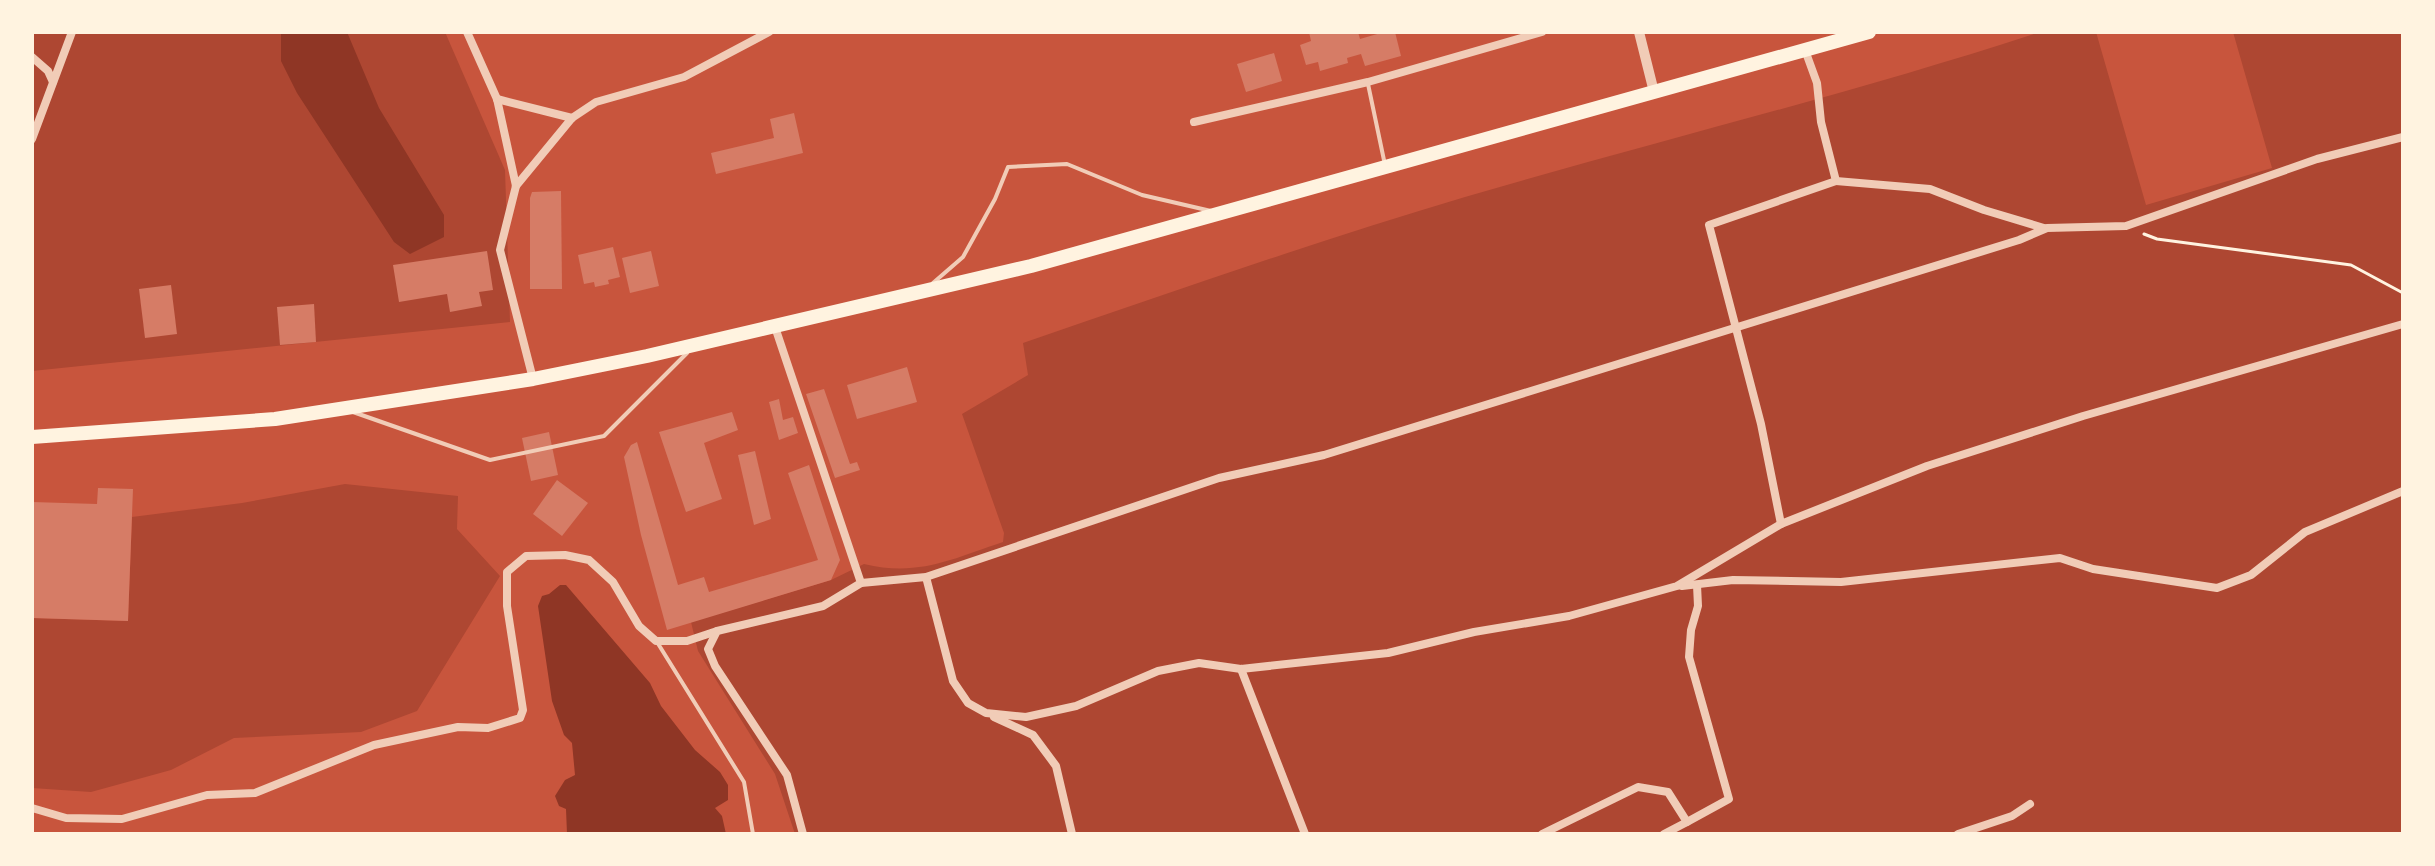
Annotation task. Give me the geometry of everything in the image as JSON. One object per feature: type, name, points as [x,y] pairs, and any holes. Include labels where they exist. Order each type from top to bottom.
[{"type":"highway","points":[[33,435],[275,419],[533,379],[694,345],[1031,266],[1869,32]]},
{"type":"street","points":[[32,139],[72,32]]},
{"type":"street","points":[[467,32],[497,99],[516,186]]},
{"type":"street","points":[[533,379],[500,250],[516,186],[572,118],[596,102],[684,77],[769,32]]},
{"type":"street","points":[[1194,122],[1368,82],[1542,32]]},
{"type":"street","points":[[1639,32],[1654,92]]},
{"type":"street","points":[[1805,50],[1817,83],[1821,122],[1836,181]]},
{"type":"street","points":[[32,57],[48,71],[53,82]]},
{"type":"street","points":[[497,99],[572,118]]},
{"type":"street","points":[[1781,524],[1761,424],[1709,225],[1836,181],[1930,189],[1984,210],[2047,228],[2126,226],[2317,159],[2403,137]]},
{"type":"street","points":[[32,808],[66,818],[122,819],[207,795],[255,793],[374,745],[458,727],[488,728],[520,718],[523,710],[506,593],[507,572],[526,556],[565,555],[589,560],[613,582],[639,626],[656,641],[687,641],[823,606],[861,583],[926,577],[1219,478],[1324,455],[2019,240],[2047,228]]},
{"type":"street","points":[[1677,586],[1781,524],[1927,466],[2083,416],[2403,324]]},
{"type":"street","points":[[775,327],[861,583]]},
{"type":"street","points":[[986,713],[1026,717],[1064,709],[1158,671],[1199,663],[1241,669],[1388,653],[1474,632],[1569,616],[1677,586],[1733,580],[1841,582],[2060,558],[2093,569],[2217,588],[2251,575],[2305,532],[2403,491]]},
{"type":"street","points":[[926,577],[937,629],[953,681],[968,703],[1033,735],[1056,766],[1072,834]]},
{"type":"street","points":[[1664,834],[1729,799],[1689,657],[1691,630],[1698,606],[1697,585]]},
{"type":"street","points":[[717,631],[708,649],[715,666],[787,775],[803,834]]},
{"type":"street","points":[[1241,669],[1305,834]]},
{"type":"street","points":[[1542,834],[1638,787],[1668,792],[1687,822]]},
{"type":"street","points":[[1958,834],[2012,816],[2030,804]]},
{"type":"lane","points":[[1368,82],[1386,168]]},
{"type":"lane","points":[[923,292],[963,257],[995,199],[1008,167],[1067,164],[1142,195],[1221,213]]},
{"type":"lane","points":[[344,408],[490,460],[604,436],[694,345]]},
{"type":"lane","points":[[656,641],[744,782],[753,834]]},
{"type":"path","points":[[2126,226],[2157,239],[2351,265],[2403,293]]},
{"type":"shaded area","points":[[32,32],[445,32],[505,170],[510,322],[32,371]]},
{"type":"shaded area","points":[[281,32],[347,32],[379,108],[444,215],[444,237],[410,254],[394,242],[297,93],[281,61]]},
{"type":"shaded area","points":[[2040,32],[2096,32],[2146,205],[2272,168],[2233,32],[2403,32],[2403,834],[795,834],[775,774],[698,651],[691,622],[831,580],[864,564],[918,567],[951,560],[1003,542],[1004,533],[962,414],[1028,375],[1023,343],[1409,214],[1897,76]]},
{"type":"shaded area","points":[[345,484],[458,496],[457,529],[500,576],[417,711],[361,732],[234,738],[171,770],[91,792],[32,788],[32,618],[128,621],[132,517],[242,503]]},
{"type":"shaded area","points":[[560,585],[566,585],[650,683],[661,706],[695,750],[720,772],[728,785],[728,800],[715,808],[722,816],[726,834],[567,834],[566,809],[559,806],[555,796],[565,780],[575,775],[572,743],[564,735],[552,701],[538,606],[542,596]]},
{"type":"building","points":[[1309,32],[1358,32],[1360,39],[1395,32],[1401,56],[1365,66],[1361,54],[1347,58],[1348,63],[1320,71],[1318,62],[1306,65],[1300,45],[1311,41]]},
{"type":"building","points":[[1274,53],[1282,81],[1246,92],[1237,64]]},
{"type":"building","points":[[794,113],[803,153],[716,174],[711,153],[774,138],[770,119]]},
{"type":"building","points":[[561,191],[562,289],[530,289],[530,198],[532,192]]},
{"type":"building","points":[[613,247],[620,277],[608,280],[609,284],[595,287],[594,282],[584,284],[578,255]]},
{"type":"building","points":[[487,251],[493,290],[479,292],[482,306],[450,312],[447,294],[399,302],[393,265]]},
{"type":"building","points":[[651,251],[659,286],[630,293],[622,258]]},
{"type":"building","points":[[171,285],[177,334],[145,338],[139,289]]},
{"type":"building","points":[[314,304],[316,342],[280,345],[277,307]]},
{"type":"building","points":[[907,367],[917,402],[857,419],[847,385]]},
{"type":"building","points":[[824,389],[850,464],[857,462],[860,470],[835,478],[806,394]]},
{"type":"building","points":[[779,399],[783,420],[793,417],[798,433],[779,440],[769,402]]},
{"type":"building","points":[[732,412],[738,430],[704,443],[722,499],[686,512],[659,432]]},
{"type":"building","points":[[549,432],[558,475],[531,481],[522,438]]},
{"type":"building","points":[[637,442],[678,585],[704,577],[709,592],[818,560],[788,473],[809,465],[840,560],[831,580],[667,630],[624,457],[631,445]]},
{"type":"building","points":[[755,451],[771,519],[754,525],[738,455]]},
{"type":"building","points":[[557,480],[588,503],[562,536],[533,514]]},
{"type":"building","points":[[98,488],[133,489],[128,621],[32,618],[32,502],[97,504]]}]
